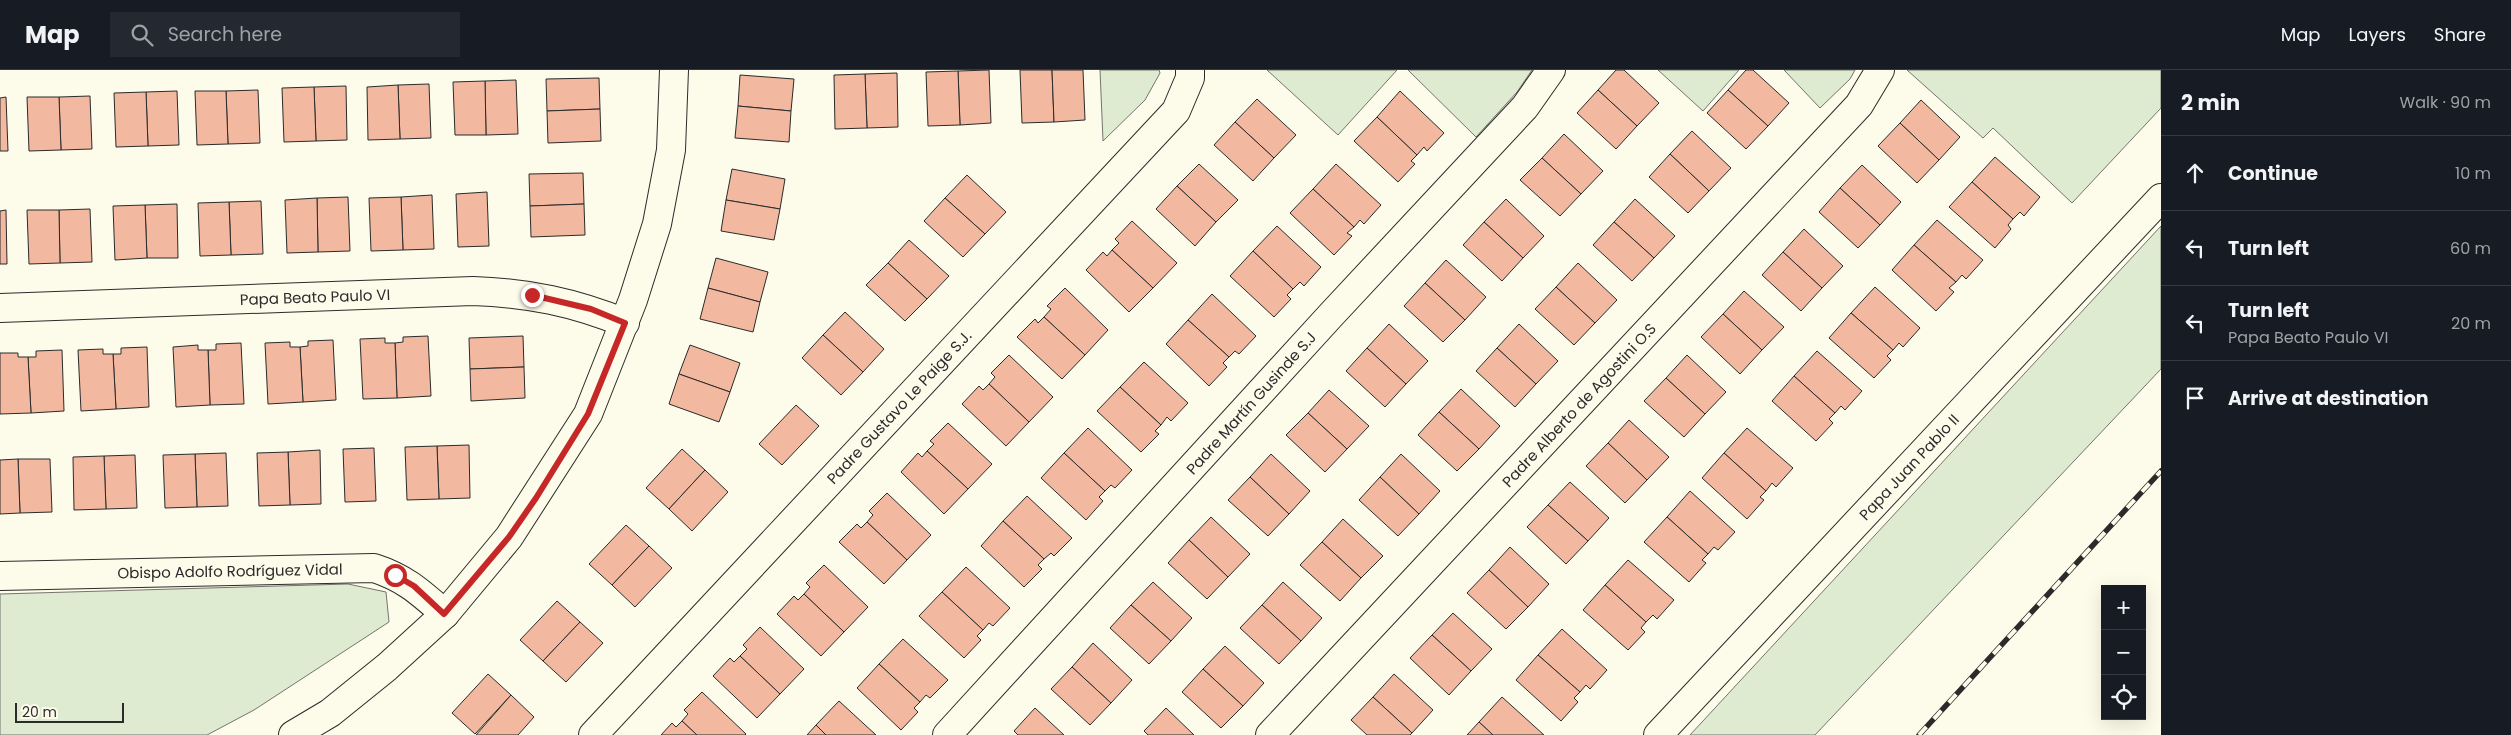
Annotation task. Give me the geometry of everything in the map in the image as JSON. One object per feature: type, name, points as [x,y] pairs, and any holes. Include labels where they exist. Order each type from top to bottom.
[{"type":"street","points":[[293,735],[330,713],[387,667],[444,614],[509,537],[536,498],[588,414],[625,323],[657,224],[671,150],[674,70]]},
{"type":"street","name":"Padre Gustavo Le Paige S.J.","points":[[593,735],[1176,111],[1190,78],[1190,70]]},
{"type":"street","name":"Padre Martín Gusinde S.J","points":[[947,735],[1331,315],[1525,107],[1551,70]]},
{"type":"street","name":"Padre Alberto de Agostini O.S","points":[[1270,735],[1859,105],[1880,70]]},
{"type":"street","name":"Papa Juan Pablo II","points":[[1658,735],[2161,198]]},
{"type":"street","name":"Papa Beato Paulo VI","points":[[0,308],[473,291],[514,293],[556,299],[591,309],[625,323]]},
{"type":"street","name":"Obispo Adolfo Rodríguez Vidal","points":[[0,576],[374,568],[395,575],[414,586],[444,614]]},
{"type":"green space","points":[[1100,70],[1159,70],[1160,73],[1145,100],[1103,141]]},
{"type":"green space","points":[[1267,70],[1397,70],[1338,135]]},
{"type":"green space","points":[[1408,70],[1532,70],[1517,92],[1476,137]]},
{"type":"green space","points":[[1658,70],[1739,70],[1703,111]]},
{"type":"green space","points":[[1784,70],[1855,70],[1850,79],[1820,108]]},
{"type":"green space","points":[[1907,70],[2161,70],[2161,108],[2072,203],[1993,128],[1983,138]]},
{"type":"green space","points":[[2161,226],[2161,369],[1815,735],[1690,735]]},
{"type":"green space","points":[[348,584],[386,592],[389,622],[254,710],[207,735],[0,735],[0,594]]},
{"type":"building","points":[[989,70],[991,123],[960,125],[958,71]]},
{"type":"building","points":[[1020,70],[1052,70],[1054,122],[1022,123]]},
{"type":"building","points":[[1052,70],[1083,70],[1085,120],[1054,122]]},
{"type":"building","points":[[1616,70],[1624,70],[1659,103],[1637,126],[1598,90]]},
{"type":"building","points":[[1746,70],[1753,70],[1789,103],[1768,126],[1728,90]]},
{"type":"building","points":[[958,71],[960,125],[928,126],[926,72]]},
{"type":"building","points":[[897,73],[898,127],[867,128],[865,74]]},
{"type":"building","points":[[865,74],[867,128],[835,129],[834,75]]},
{"type":"building","points":[[740,75],[794,79],[791,111],[738,106]]},
{"type":"building","points":[[599,78],[600,109],[547,111],[546,79]]},
{"type":"building","points":[[516,80],[518,134],[486,135],[485,81]]},
{"type":"building","points":[[485,81],[486,135],[455,135],[453,82]]},
{"type":"building","points":[[429,84],[431,138],[400,139],[398,85]]},
{"type":"building","points":[[398,85],[400,139],[368,140],[367,87]]},
{"type":"building","points":[[346,86],[347,140],[316,141],[314,87]]},
{"type":"building","points":[[314,87],[316,141],[284,142],[282,88]]},
{"type":"building","points":[[258,90],[260,143],[228,144],[226,91]]},
{"type":"building","points":[[1598,90],[1637,126],[1616,149],[1577,113]]},
{"type":"building","points":[[1728,90],[1768,126],[1746,149],[1707,113]]},
{"type":"building","points":[[177,91],[179,145],[148,146],[146,92]]},
{"type":"building","points":[[195,91],[226,91],[228,144],[197,145]]},
{"type":"building","points":[[1400,91],[1444,133],[1427,151],[1424,147],[1417,155],[1377,117]]},
{"type":"building","points":[[146,92],[148,146],[116,147],[114,93]]},
{"type":"building","points":[[90,96],[92,149],[61,150],[59,97]]},
{"type":"building","points":[[6,97],[8,151],[0,151],[0,98]]},
{"type":"building","points":[[27,97],[59,97],[61,150],[29,151]]},
{"type":"building","points":[[1257,99],[1296,135],[1274,158],[1235,122]]},
{"type":"building","points":[[1921,100],[1960,137],[1939,160],[1900,123]]},
{"type":"building","points":[[738,106],[791,111],[789,142],[735,138]]},
{"type":"building","points":[[600,109],[601,141],[548,143],[547,111]]},
{"type":"building","points":[[1377,117],[1417,155],[1411,161],[1415,164],[1398,182],[1354,141]]},
{"type":"building","points":[[1235,122],[1274,158],[1253,181],[1214,145]]},
{"type":"building","points":[[1900,123],[1939,160],[1917,183],[1878,146]]},
{"type":"building","points":[[1692,131],[1731,168],[1709,191],[1670,154]]},
{"type":"building","points":[[1564,134],[1603,171],[1581,194],[1542,158]]},
{"type":"building","points":[[1670,154],[1709,191],[1688,213],[1649,177]]},
{"type":"building","points":[[1995,157],[2040,197],[2024,216],[2020,212],[2013,219],[1972,182]]},
{"type":"building","points":[[1542,158],[1581,194],[1560,216],[1520,180]]},
{"type":"building","points":[[1199,164],[1238,200],[1216,222],[1177,186]]},
{"type":"building","points":[[1336,164],[1381,205],[1364,224],[1360,220],[1354,227],[1313,189]]},
{"type":"building","points":[[1862,165],[1901,202],[1880,225],[1840,188]]},
{"type":"building","points":[[732,169],[785,179],[780,209],[726,200]]},
{"type":"building","points":[[583,173],[584,204],[530,206],[529,174]]},
{"type":"building","points":[[967,175],[1006,212],[985,234],[945,198]]},
{"type":"building","points":[[1972,182],[2013,219],[2008,225],[2011,229],[1995,248],[1949,207]]},
{"type":"building","points":[[1177,186],[1216,222],[1195,246],[1156,209]]},
{"type":"building","points":[[1840,188],[1880,225],[1858,248],[1819,212]]},
{"type":"building","points":[[1313,189],[1354,227],[1347,233],[1352,236],[1334,255],[1290,213]]},
{"type":"building","points":[[487,192],[489,246],[458,247],[456,194]]},
{"type":"building","points":[[432,195],[434,249],[403,250],[401,197]]},
{"type":"building","points":[[348,197],[350,251],[318,252],[317,198]]},
{"type":"building","points":[[401,197],[403,250],[371,251],[369,198]]},
{"type":"building","points":[[317,198],[318,252],[287,253],[285,200]]},
{"type":"building","points":[[945,198],[985,234],[963,257],[924,221]]},
{"type":"building","points":[[1506,199],[1544,236],[1523,258],[1484,222]]},
{"type":"building","points":[[1635,199],[1675,236],[1654,258],[1614,222]]},
{"type":"building","points":[[726,200],[780,209],[774,240],[721,231]]},
{"type":"building","points":[[261,201],[263,254],[231,255],[229,202]]},
{"type":"building","points":[[229,202],[231,255],[200,256],[198,203]]},
{"type":"building","points":[[177,204],[178,258],[147,258],[145,205]]},
{"type":"building","points":[[584,204],[585,235],[531,237],[530,206]]},
{"type":"building","points":[[145,205],[147,258],[115,260],[113,206]]},
{"type":"building","points":[[90,209],[92,262],[60,263],[59,210]]},
{"type":"building","points":[[6,210],[7,264],[0,264],[0,211]]},
{"type":"building","points":[[27,210],[59,210],[60,263],[29,264]]},
{"type":"building","points":[[1937,220],[1983,260],[1966,279],[1962,275],[1956,282],[1914,245]]},
{"type":"building","points":[[1132,221],[1177,263],[1153,288],[1112,250],[1119,243],[1115,239]]},
{"type":"building","points":[[1484,222],[1523,258],[1502,281],[1463,245]]},
{"type":"building","points":[[1614,222],[1654,258],[1632,281],[1593,245]]},
{"type":"building","points":[[1277,226],[1321,267],[1304,286],[1300,282],[1293,289],[1253,251]]},
{"type":"building","points":[[1804,229],[1843,266],[1822,288],[1783,252]]},
{"type":"building","points":[[909,240],[949,276],[927,299],[888,263]]},
{"type":"building","points":[[1914,245],[1956,282],[1949,288],[1954,292],[1936,311],[1892,270]]},
{"type":"building","points":[[1112,250],[1153,288],[1129,312],[1086,270],[1103,252],[1107,256]]},
{"type":"building","points":[[1253,251],[1293,289],[1287,295],[1291,299],[1274,317],[1230,276]]},
{"type":"building","points":[[1783,252],[1822,288],[1801,311],[1762,275]]},
{"type":"building","points":[[716,258],[768,272],[760,302],[708,288]]},
{"type":"building","points":[[1446,260],[1486,297],[1465,320],[1425,283]]},
{"type":"building","points":[[888,263],[927,299],[905,321],[866,285]]},
{"type":"building","points":[[1578,263],[1617,300],[1595,323],[1556,287]]},
{"type":"building","points":[[1425,283],[1465,320],[1443,342],[1404,306]]},
{"type":"building","points":[[1556,287],[1595,323],[1574,345],[1535,309]]},
{"type":"building","points":[[1875,287],[1920,328],[1903,347],[1899,343],[1893,350],[1851,313]]},
{"type":"building","points":[[708,288],[760,302],[753,332],[700,319]]},
{"type":"building","points":[[1065,288],[1108,330],[1085,355],[1044,317],[1051,309],[1047,306]]},
{"type":"building","points":[[1744,291],[1784,327],[1762,350],[1723,314]]},
{"type":"building","points":[[1212,294],[1256,336],[1239,354],[1235,351],[1229,357],[1188,320]]},
{"type":"building","points":[[845,312],[884,349],[863,372],[823,335]]},
{"type":"building","points":[[1851,313],[1893,350],[1887,356],[1891,360],[1874,378],[1829,338]]},
{"type":"building","points":[[1723,314],[1762,350],[1740,374],[1701,337]]},
{"type":"building","points":[[1044,317],[1085,355],[1062,379],[1017,337],[1035,319],[1038,323]]},
{"type":"building","points":[[1188,320],[1229,357],[1223,363],[1227,367],[1209,386],[1166,344]]},
{"type":"building","points":[[1389,324],[1428,361],[1406,384],[1367,348]]},
{"type":"building","points":[[1519,324],[1558,361],[1536,384],[1497,348]]},
{"type":"building","points":[[823,335],[863,372],[841,395],[802,358]]},
{"type":"building","points":[[428,336],[431,396],[397,398],[395,343],[403,342],[403,337]]},
{"type":"building","points":[[523,336],[524,367],[470,369],[469,338]]},
{"type":"building","points":[[385,338],[385,343],[395,343],[397,398],[363,399],[360,339]]},
{"type":"building","points":[[333,340],[336,400],[303,402],[300,347],[308,346],[308,341]]},
{"type":"building","points":[[290,342],[290,347],[300,347],[303,402],[268,404],[265,343]]},
{"type":"building","points":[[241,343],[244,404],[210,405],[208,350],[216,350],[216,344]]},
{"type":"building","points":[[198,345],[198,350],[208,350],[210,405],[176,407],[173,347]]},
{"type":"building","points":[[690,345],[740,363],[730,392],[679,374]]},
{"type":"building","points":[[147,347],[149,407],[116,409],[113,354],[121,354],[121,348]]},
{"type":"building","points":[[1367,348],[1406,384],[1385,407],[1346,371]]},
{"type":"building","points":[[1497,348],[1536,384],[1515,407],[1476,371]]},
{"type":"building","points":[[103,349],[103,354],[113,354],[116,409],[81,411],[78,350]]},
{"type":"building","points":[[62,350],[64,411],[31,413],[28,357],[36,357],[36,351]]},
{"type":"building","points":[[1817,351],[1862,391],[1845,410],[1841,406],[1835,413],[1794,376]]},
{"type":"building","points":[[0,353],[18,353],[18,357],[28,357],[31,413],[0,414]]},
{"type":"building","points":[[1009,355],[1053,397],[1029,422],[989,384],[995,377],[991,373]]},
{"type":"building","points":[[1687,355],[1726,392],[1705,414],[1666,378]]},
{"type":"building","points":[[1144,362],[1188,403],[1171,421],[1167,417],[1161,425],[1120,387]]},
{"type":"building","points":[[524,367],[525,398],[471,401],[470,369]]},
{"type":"building","points":[[679,374],[730,392],[719,422],[669,404]]},
{"type":"building","points":[[1794,376],[1835,413],[1829,419],[1833,423],[1816,441],[1772,401]]},
{"type":"building","points":[[1666,378],[1705,414],[1684,437],[1644,401]]},
{"type":"building","points":[[989,384],[1029,422],[1006,446],[962,404],[979,386],[983,390]]},
{"type":"building","points":[[1120,387],[1161,425],[1155,431],[1159,434],[1141,452],[1097,411]]},
{"type":"building","points":[[1461,389],[1500,426],[1479,449],[1439,412]]},
{"type":"building","points":[[1329,390],[1369,426],[1347,449],[1308,413]]},
{"type":"building","points":[[796,405],[819,426],[782,465],[759,444]]},
{"type":"building","points":[[1439,412],[1479,449],[1457,471],[1418,435]]},
{"type":"building","points":[[1308,413],[1347,449],[1325,472],[1286,435]]},
{"type":"building","points":[[1629,420],[1669,457],[1647,480],[1608,443]]},
{"type":"building","points":[[948,423],[992,464],[968,489],[927,451],[934,444],[930,441]]},
{"type":"building","points":[[1088,428],[1132,470],[1115,488],[1111,485],[1105,491],[1064,453]]},
{"type":"building","points":[[1747,428],[1793,468],[1776,487],[1772,483],[1766,491],[1724,453]]},
{"type":"building","points":[[1608,443],[1647,480],[1625,503],[1586,466]]},
{"type":"building","points":[[469,445],[470,498],[439,499],[437,446]]},
{"type":"building","points":[[437,446],[439,499],[407,500],[405,447]]},
{"type":"building","points":[[374,448],[376,501],[345,502],[343,449]]},
{"type":"building","points":[[682,449],[705,470],[669,509],[646,488]]},
{"type":"building","points":[[320,450],[321,504],[290,505],[288,452]]},
{"type":"building","points":[[927,451],[968,489],[944,514],[901,472],[918,453],[922,457]]},
{"type":"building","points":[[288,452],[290,505],[259,506],[257,453]]},
{"type":"building","points":[[226,453],[228,506],[197,507],[195,454]]},
{"type":"building","points":[[1064,453],[1105,491],[1099,497],[1103,501],[1086,520],[1041,478]]},
{"type":"building","points":[[1724,453],[1766,491],[1760,497],[1764,500],[1747,519],[1702,478]]},
{"type":"building","points":[[195,454],[197,507],[165,508],[163,455]]},
{"type":"building","points":[[1271,454],[1310,491],[1289,514],[1250,477]]},
{"type":"building","points":[[1401,454],[1440,491],[1419,514],[1380,477]]},
{"type":"building","points":[[135,455],[137,508],[106,509],[104,456]]},
{"type":"building","points":[[104,456],[106,509],[74,510],[73,457]]},
{"type":"building","points":[[18,459],[50,459],[52,512],[20,513]]},
{"type":"building","points":[[18,459],[20,513],[0,514],[0,460]]},
{"type":"building","points":[[705,470],[728,492],[692,531],[669,509]]},
{"type":"building","points":[[1250,477],[1289,514],[1268,536],[1228,500]]},
{"type":"building","points":[[1380,477],[1419,514],[1398,536],[1359,500]]},
{"type":"building","points":[[1570,482],[1609,518],[1588,541],[1548,505]]},
{"type":"building","points":[[1690,491],[1735,532],[1718,550],[1714,547],[1708,554],[1667,517]]},
{"type":"building","points":[[887,493],[931,535],[907,560],[867,522],[873,515],[869,511]]},
{"type":"building","points":[[1027,496],[1072,538],[1054,556],[1051,553],[1044,559],[1003,521]]},
{"type":"building","points":[[1548,505],[1588,541],[1566,564],[1527,527]]},
{"type":"building","points":[[1211,517],[1250,554],[1228,577],[1189,540]]},
{"type":"building","points":[[1667,517],[1708,554],[1702,560],[1706,563],[1689,582],[1644,542]]},
{"type":"building","points":[[1343,519],[1383,556],[1361,578],[1322,542]]},
{"type":"building","points":[[1003,521],[1044,559],[1038,565],[1042,569],[1024,587],[981,546]]},
{"type":"building","points":[[867,522],[907,560],[884,584],[839,542],[857,524],[861,528]]},
{"type":"building","points":[[626,525],[649,546],[612,585],[589,564]]},
{"type":"building","points":[[1189,540],[1228,577],[1207,599],[1168,563]]},
{"type":"building","points":[[1322,542],[1361,578],[1340,601],[1300,565]]},
{"type":"building","points":[[649,546],[672,568],[635,607],[612,585]]},
{"type":"building","points":[[1510,547],[1549,584],[1528,607],[1489,570]]},
{"type":"building","points":[[1628,560],[1674,600],[1657,619],[1653,615],[1646,622],[1605,585]]},
{"type":"building","points":[[824,565],[868,607],[844,632],[804,594],[810,587],[806,583]]},
{"type":"building","points":[[966,567],[1010,608],[993,626],[989,623],[983,630],[942,592]]},
{"type":"building","points":[[1489,570],[1528,607],[1506,629],[1467,593]]},
{"type":"building","points":[[1153,582],[1192,618],[1171,641],[1131,605]]},
{"type":"building","points":[[1283,582],[1322,618],[1301,641],[1262,605]]},
{"type":"building","points":[[1605,585],[1646,622],[1641,628],[1645,632],[1628,650],[1583,610]]},
{"type":"building","points":[[942,592],[983,630],[977,636],[981,640],[964,658],[919,616]]},
{"type":"building","points":[[804,594],[844,632],[821,656],[777,614],[794,596],[798,600]]},
{"type":"building","points":[[557,601],[580,622],[543,661],[520,640]]},
{"type":"building","points":[[1131,605],[1171,641],[1149,664],[1110,628]]},
{"type":"building","points":[[1262,605],[1301,641],[1279,664],[1240,628]]},
{"type":"building","points":[[1453,613],[1492,649],[1471,671],[1432,635]]},
{"type":"building","points":[[580,622],[603,643],[566,682],[543,661]]},
{"type":"building","points":[[760,627],[804,669],[780,694],[740,656],[747,649],[743,645]]},
{"type":"building","points":[[1562,629],[1607,670],[1590,689],[1586,685],[1580,692],[1538,655]]},
{"type":"building","points":[[1432,635],[1471,671],[1449,695],[1410,658]]},
{"type":"building","points":[[903,639],[948,680],[930,698],[926,695],[920,702],[879,664]]},
{"type":"building","points":[[1093,643],[1132,680],[1111,703],[1072,667]]},
{"type":"building","points":[[1225,646],[1264,683],[1243,706],[1203,669]]},
{"type":"building","points":[[1538,655],[1580,692],[1574,698],[1578,702],[1561,721],[1516,680]]},
{"type":"building","points":[[740,656],[780,694],[757,718],[713,676],[730,658],[734,662]]},
{"type":"building","points":[[879,664],[920,702],[914,708],[918,712],[901,730],[857,688]]},
{"type":"building","points":[[1072,667],[1111,703],[1090,725],[1051,689]]},
{"type":"building","points":[[1203,669],[1243,706],[1221,728],[1182,692]]},
{"type":"building","points":[[488,674],[511,695],[475,734],[452,713]]},
{"type":"building","points":[[1394,674],[1433,710],[1412,733],[1373,697]]},
{"type":"building","points":[[702,692],[746,734],[697,735],[682,721],[688,714],[684,710]]},
{"type":"building","points":[[511,695],[534,717],[518,735],[476,735]]},
{"type":"building","points":[[1373,697],[1412,733],[1410,735],[1367,735],[1351,720]]},
{"type":"building","points":[[1502,697],[1544,735],[1493,735],[1479,722]]},
{"type":"building","points":[[839,701],[876,735],[826,735],[816,725]]},
{"type":"building","points":[[1035,708],[1064,735],[1018,735],[1014,731]]},
{"type":"building","points":[[1166,708],[1194,735],[1148,735],[1144,731]]},
{"type":"building","points":[[682,721],[697,735],[661,735],[672,723],[676,727]]},
{"type":"building","points":[[1479,722],[1493,735],[1467,735]]},
{"type":"building","points":[[816,725],[826,735],[807,735]]},
{"type":"railway","points":[[1919,735],[2161,471]]},
{"type":"route","points":[[395,575],[414,586],[444,614],[509,537],[536,498],[588,414],[625,323],[591,309],[556,299],[532,295]]}]
